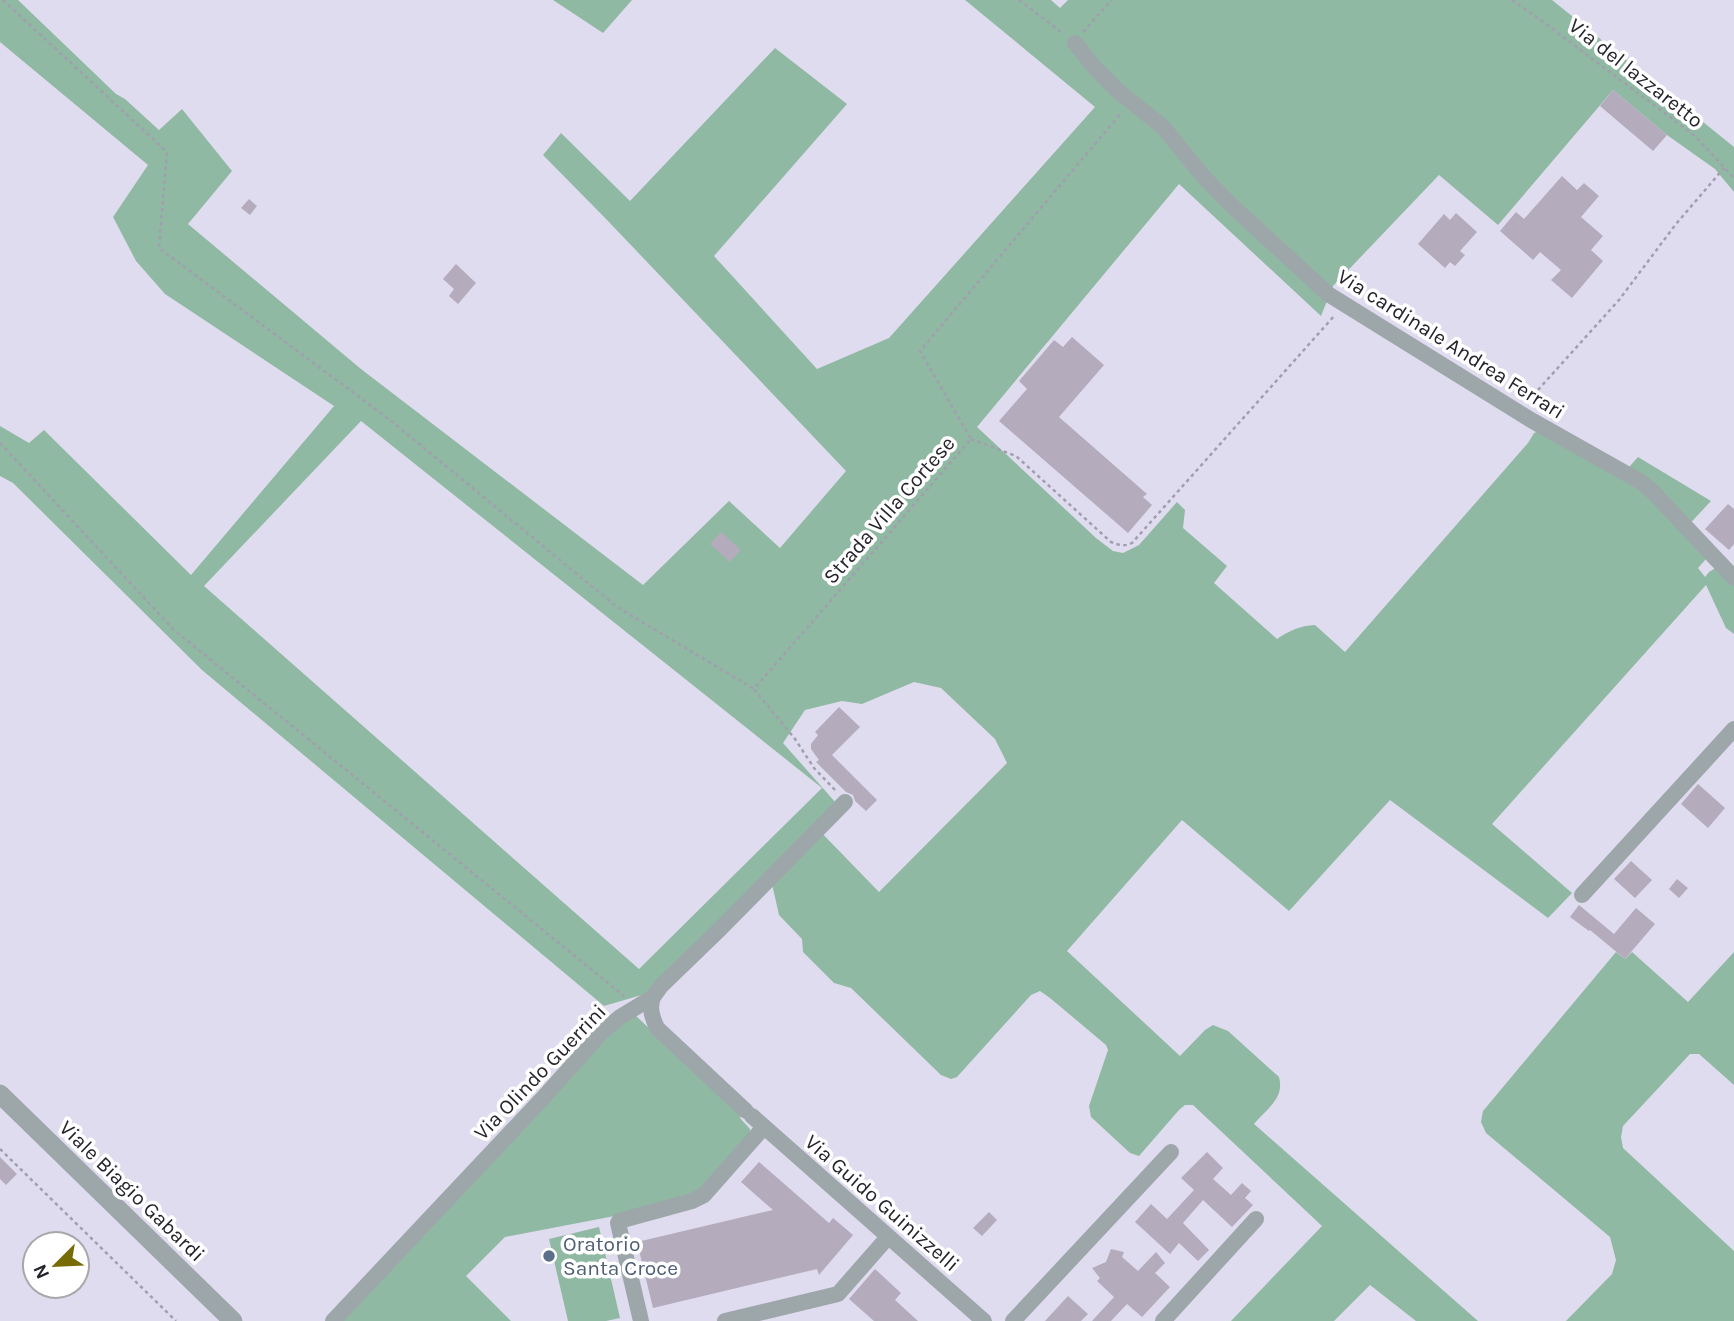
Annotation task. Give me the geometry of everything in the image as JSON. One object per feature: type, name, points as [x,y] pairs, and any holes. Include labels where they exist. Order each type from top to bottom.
[{"type":"street","name":"Via cardinale Andrea Ferrari","points":[[1074,43],[1110,84],[1163,127],[1229,203],[1323,290],[1531,420],[1645,485],[1733,574]]},
{"type":"street","points":[[1581,895],[1734,729]]},
{"type":"street","name":"Via Olindo Guerrini","points":[[333,1321],[544,1098],[601,1033],[620,1017],[653,997],[845,802]]},
{"type":"street","name":"Via Guido Guinizzelli","points":[[653,997],[650,1008],[657,1028],[754,1118],[985,1321]]},
{"type":"street","name":"Viale Biagio Gabardi","points":[[0,1094],[233,1321]]},
{"type":"street","points":[[641,1321],[618,1223],[623,1218],[692,1201],[704,1195],[754,1118]]},
{"type":"street","points":[[1013,1321],[1171,1152]]},
{"type":"street","points":[[1163,1321],[1256,1219]]},
{"type":"street","points":[[725,1321],[838,1294],[888,1237]]},
{"type":"path","points":[[3,0],[167,152],[159,248],[390,420],[617,607],[754,689],[795,739],[814,768],[845,802]]},
{"type":"path","points":[[1019,0],[1074,43],[1112,0]]},
{"type":"path","name":"Via del lazzaretto","points":[[1513,0],[1695,136],[1734,178]]},
{"type":"path","name":"Strada Villa Cortese","points":[[754,689],[971,439],[920,351],[1131,101]]},
{"type":"path","points":[[1531,420],[1530,406],[1537,391],[1619,300],[1670,232],[1724,167]]},
{"type":"path","points":[[971,439],[1017,456],[1111,542],[1127,545],[1162,510],[1344,305]]},
{"type":"path","points":[[0,443],[174,630],[638,1007]]},
{"type":"path","points":[[0,1149],[176,1321]]},
{"type":"green space","points":[[0,0],[18,0],[116,94],[159,130],[182,109],[232,171],[188,224],[361,369],[643,585],[729,501],[780,548],[846,471],[543,155],[561,133],[630,201],[775,48],[847,104],[714,256],[817,369],[889,338],[1095,107],[965,0],[1051,0],[1060,8],[1068,0],[1552,0],[1734,147],[1734,192],[1715,169],[1667,135],[1613,90],[1498,225],[1439,175],[1333,286],[1321,316],[1179,184],[977,427],[1113,551],[1123,553],[1139,545],[1177,502],[1185,510],[1183,528],[1227,566],[1214,583],[1277,639],[1295,629],[1315,625],[1345,652],[1534,433],[1539,431],[1621,476],[1638,457],[1711,501],[1682,532],[1706,559],[1698,568],[1705,577],[1717,567],[1734,585],[1734,634],[1726,628],[1706,585],[1492,824],[1572,893],[1548,918],[1390,800],[1289,911],[1182,820],[1067,951],[1180,1056],[1213,1025],[1228,1031],[1279,1077],[1277,1098],[1254,1124],[1478,1321],[1416,1321],[1370,1285],[1334,1321],[1231,1321],[1322,1226],[1193,1105],[1185,1105],[1179,1110],[1139,1156],[1130,1153],[1091,1117],[1089,1106],[1108,1050],[1106,1045],[1040,991],[1031,995],[957,1077],[951,1079],[941,1075],[851,988],[834,983],[803,952],[802,939],[779,915],[770,875],[645,994],[604,1006],[202,670],[13,483],[0,476],[0,426],[29,443],[44,430],[191,575],[334,406],[165,294],[136,261],[113,217],[148,165],[0,42]],"holes":[[[361,421],[822,788],[639,969],[204,586]],[[914,682],[941,688],[995,739],[1007,763],[879,892],[814,825],[836,803],[783,743],[805,710],[842,701],[862,704]]]},
{"type":"green space","points":[[553,0],[632,0],[603,33]]},
{"type":"green space","points":[[1616,952],[1625,959],[1632,952],[1688,1002],[1734,952],[1734,1085],[1699,1054],[1690,1054],[1623,1126],[1621,1137],[1623,1148],[1734,1251],[1734,1321],[1566,1321],[1612,1274],[1616,1260],[1610,1237],[1486,1133],[1481,1122],[1483,1111]]},
{"type":"green space","points":[[634,1014],[741,1115],[740,1118],[750,1129],[749,1138],[695,1197],[682,1203],[505,1237],[466,1276],[511,1321],[338,1321],[612,1027]]},
{"type":"green space","points":[[599,1227],[620,1318],[606,1321],[568,1321],[549,1239]]},
{"type":"building","points":[[1613,90],[1667,135],[1653,151],[1600,106]]},
{"type":"building","points":[[1562,176],[1577,190],[1584,183],[1599,196],[1581,217],[1603,236],[1591,250],[1603,261],[1572,298],[1551,280],[1561,270],[1540,252],[1533,260],[1500,231],[1516,212],[1524,219]]},
{"type":"building","points":[[249,199],[257,206],[250,215],[241,208]]},
{"type":"building","points":[[1456,213],[1477,232],[1460,251],[1465,255],[1455,266],[1450,262],[1445,268],[1418,244],[1444,214],[1450,220]]},
{"type":"building","points":[[456,264],[476,283],[458,304],[449,296],[454,289],[443,279]]},
{"type":"building","points":[[1072,337],[1104,365],[1059,417],[1147,494],[1143,497],[1152,505],[1128,533],[999,421],[1027,389],[1019,381],[1054,340],[1063,347]]},
{"type":"building","points":[[1728,504],[1734,509],[1734,544],[1729,550],[1705,529]]},
{"type":"building","points":[[721,532],[741,550],[730,562],[710,544]]},
{"type":"building","points":[[839,707],[860,727],[832,755],[877,800],[866,811],[855,801],[853,795],[846,792],[816,762],[819,760],[811,749],[811,744],[818,735],[815,732]]},
{"type":"building","points":[[1698,784],[1725,808],[1708,828],[1681,804]]},
{"type":"building","points":[[1631,861],[1652,880],[1635,898],[1614,879]]},
{"type":"building","points":[[1677,879],[1688,888],[1679,898],[1669,889]]},
{"type":"building","points":[[1579,905],[1614,934],[1636,908],[1655,924],[1625,959],[1570,917]]},
{"type":"building","points":[[1207,1152],[1223,1168],[1213,1179],[1231,1195],[1242,1183],[1251,1191],[1245,1198],[1253,1205],[1232,1227],[1203,1200],[1183,1223],[1209,1250],[1198,1261],[1179,1243],[1170,1254],[1135,1222],[1151,1204],[1167,1219],[1194,1190],[1181,1178]]},
{"type":"building","points":[[0,1157],[17,1174],[6,1185],[0,1179]]},
{"type":"building","points":[[759,1162],[829,1223],[833,1218],[853,1235],[819,1275],[817,1269],[653,1308],[637,1242],[773,1210],[741,1182]]},
{"type":"building","points":[[989,1212],[997,1220],[982,1236],[973,1228]]},
{"type":"building","points":[[1111,1249],[1124,1252],[1122,1257],[1138,1271],[1156,1252],[1165,1263],[1155,1273],[1170,1287],[1142,1317],[1127,1304],[1111,1321],[1092,1321],[1114,1297],[1097,1281],[1100,1278],[1092,1268],[1106,1262]]},
{"type":"building","points":[[875,1269],[901,1293],[895,1300],[918,1321],[874,1321],[849,1299]]},
{"type":"building","points":[[1068,1296],[1088,1314],[1081,1321],[1045,1321]]},
{"type":"place","name":"Oratorio Santa Croce","points":[[549,1256]]}]
